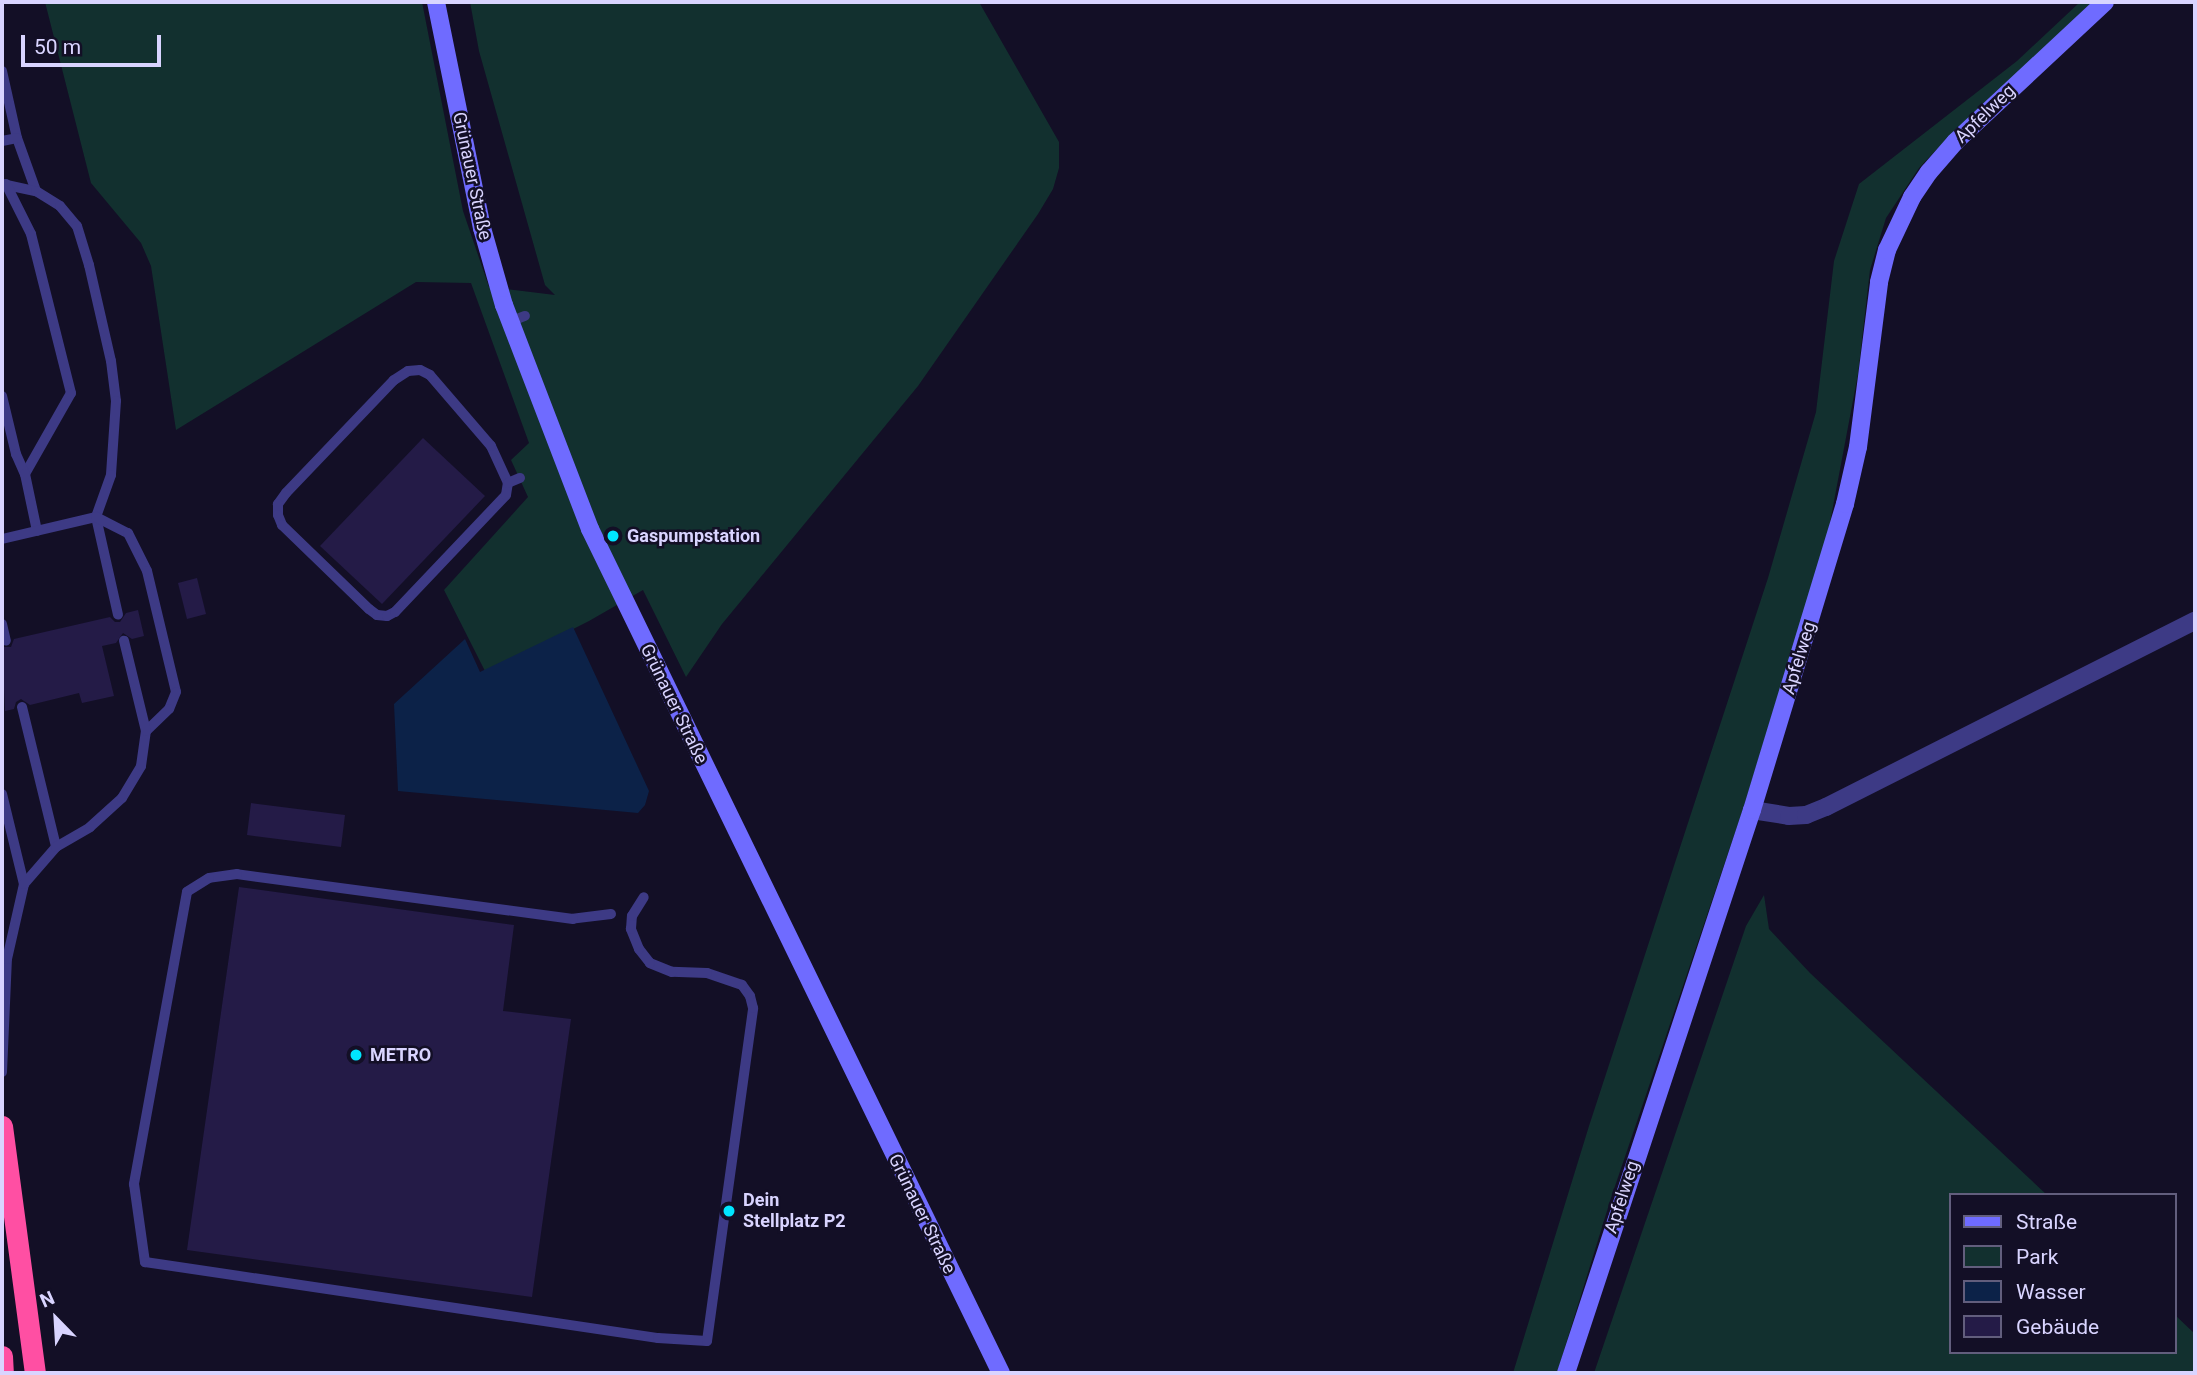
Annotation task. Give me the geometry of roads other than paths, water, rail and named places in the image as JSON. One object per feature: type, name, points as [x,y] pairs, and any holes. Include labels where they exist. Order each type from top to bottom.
[{"type":"highway","points":[[2,1126],[35,1373]]},
{"type":"highway","points":[[2,1356],[3,1373]]},
{"type":"street","name":"Grünauer Straße","points":[[436,2],[482,228],[517,318],[575,493],[615,582],[1002,1373]]},
{"type":"street","name":"Apfelweg","points":[[1566,1373],[1752,810],[1845,504],[1858,447],[1879,282],[1898,222],[1929,172],[1955,142],[2105,2]]},
{"type":"street","points":[[1752,810],[1789,816],[1807,815],[1826,807],[2195,621]]},
{"type":"lane","points":[[2,71],[17,138],[36,191]]},
{"type":"lane","points":[[2,141],[17,138]]},
{"type":"lane","points":[[4,184],[36,191],[60,206],[77,226],[111,362],[116,431],[111,475],[96,517],[118,615]]},
{"type":"lane","points":[[4,184],[31,234],[71,393],[25,474]]},
{"type":"lane","points":[[420,370],[430,376],[491,446],[508,483],[506,495],[395,612],[387,616],[377,615],[369,609],[282,525],[278,515],[278,504],[286,493],[394,380],[408,371],[420,370]]},
{"type":"lane","points":[[2,396],[16,454],[25,474],[37,531]]},
{"type":"lane","points":[[508,483],[520,478]]},
{"type":"lane","points":[[2,539],[96,517],[128,533],[150,585],[176,692],[169,709],[146,731]]},
{"type":"lane","points":[[2,624],[6,641]]},
{"type":"lane","points":[[24,884],[55,847],[90,827],[122,798],[141,766],[146,731],[124,641]]},
{"type":"lane","points":[[22,707],[55,847]]},
{"type":"lane","points":[[2,794],[24,884],[7,959],[2,1072]]},
{"type":"lane","points":[[611,914],[573,919],[237,874],[208,878],[187,892],[134,1184],[145,1262],[658,1338],[707,1341],[753,1008],[750,996],[742,985],[707,973],[672,972],[650,963],[639,949],[631,929],[632,916],[644,897]]},
{"type":"water","points":[[573,627],[649,791],[645,805],[638,813],[398,791],[394,704],[465,639],[480,672]]},
{"type":"place","name":"Gaspumpstation","points":[[613,536]]},
{"type":"place","name":"METRO","points":[[356,1055]]},
{"type":"place","name":"Dein Stellplatz P2","points":[[729,1211]]}]
